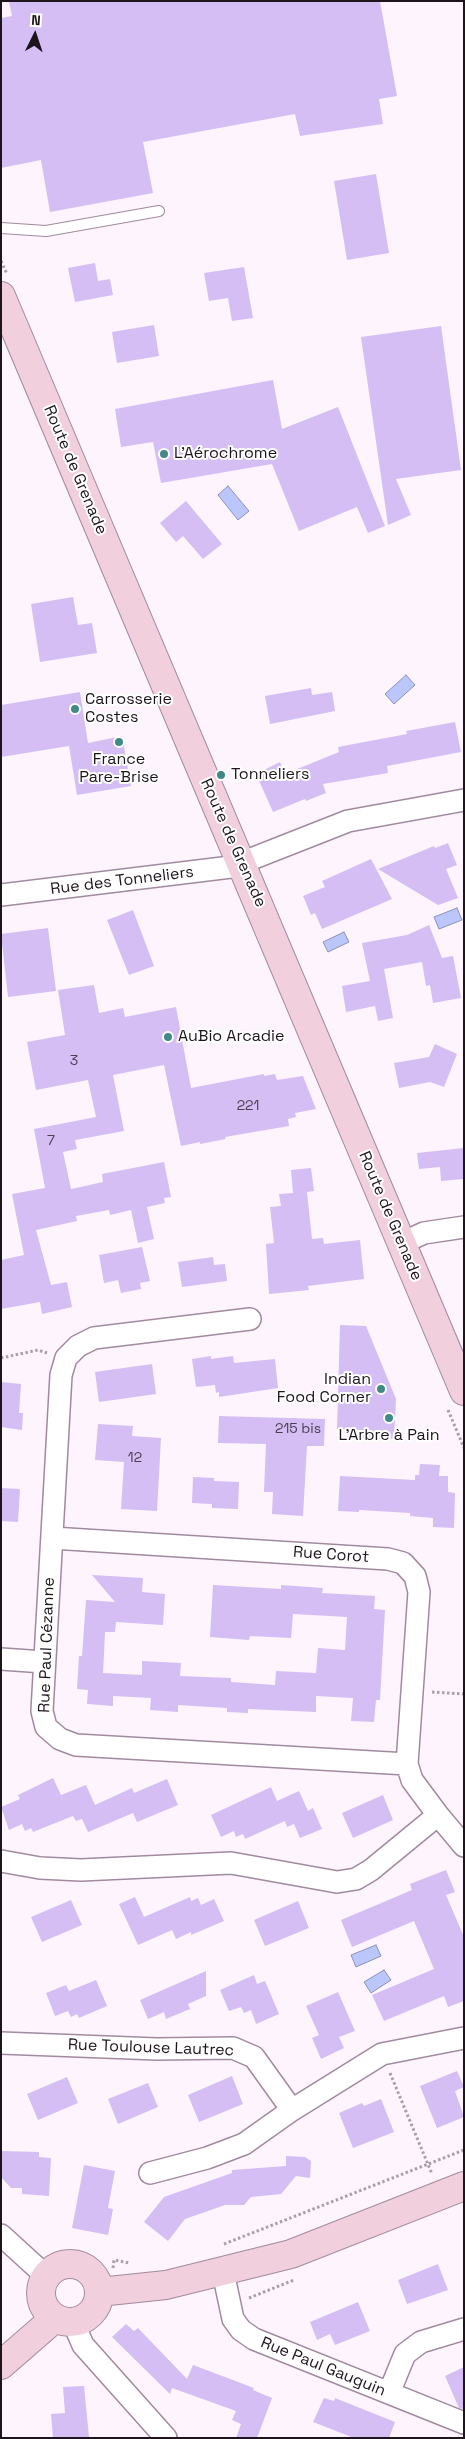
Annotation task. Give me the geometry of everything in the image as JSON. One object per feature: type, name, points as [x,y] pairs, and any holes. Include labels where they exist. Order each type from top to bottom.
[{"type":"main road","name":"Route de Grenade","points":[[1,296],[149,641],[209,792],[242,863],[464,1390]]},
{"type":"main road","points":[[64,2320],[46,2310],[41,2299],[41,2287],[46,2276],[54,2268],[65,2264],[76,2265],[90,2272],[98,2285],[106,2282],[166,2285],[219,2259],[291,2254],[464,2186]]},
{"type":"main road","points":[[1,2365],[64,2320],[86,2317],[96,2306],[106,2282]]},
{"type":"street","name":"Rue des Tonneliers","points":[[1,895],[217,869],[242,863],[348,821],[464,800]]},
{"type":"street","points":[[402,1243],[424,1233],[464,1227]]},
{"type":"street","points":[[66,1358],[78,1346],[94,1338],[250,1318]]},
{"type":"street","name":"Rue Paul Cézanne","points":[[66,1358],[61,1374],[44,1662],[42,1711],[46,1727],[60,1739],[76,1745],[407,1764]]},
{"type":"street","name":"Rue Corot","points":[[52,1538],[388,1559],[403,1564],[415,1576],[419,1592],[407,1764]]},
{"type":"street","points":[[1,1659],[44,1662]]},
{"type":"street","points":[[407,1764],[412,1780],[464,1846]]},
{"type":"street","points":[[1,1862],[40,1868],[81,1870],[231,1863],[337,1882],[356,1879],[371,1870],[438,1815]]},
{"type":"street","points":[[150,2173],[207,2158],[244,2144],[292,2110],[382,2054],[464,2038]]},
{"type":"street","name":"Rue Toulouse Lautrec","points":[[1,2043],[156,2049],[233,2048],[254,2057],[292,2110]]},
{"type":"street","points":[[1,2235],[46,2276]]},
{"type":"street","name":"Rue Paul Gauguin","points":[[219,2259],[233,2318],[241,2330],[254,2339],[464,2423]]},
{"type":"street","points":[[64,2320],[83,2345],[166,2438]]},
{"type":"street","points":[[389,2393],[405,2354],[420,2342],[464,2328]]},
{"type":"lane","points":[[1,228],[46,232],[158,211]]},
{"type":"path","points":[[1,1358],[38,1350],[66,1358]]},
{"type":"path","points":[[412,1690],[464,1694]]},
{"type":"path","points":[[382,2054],[434,2177]]},
{"type":"path","points":[[219,2259],[464,2150]]},
{"type":"path","points":[[106,2282],[114,2260],[136,2264]]},
{"type":"water","points":[[228,486],[249,511],[238,520],[218,495]]},
{"type":"water","points":[[406,675],[415,685],[394,704],[385,694]]},
{"type":"water","points":[[457,908],[462,920],[439,929],[434,917]]},
{"type":"water","points":[[344,932],[349,942],[328,952],[323,942]]},
{"type":"water","points":[[376,1945],[381,1956],[356,1967],[351,1955]]},
{"type":"water","points":[[384,1970],[391,1980],[371,1993],[364,1982]]},
{"type":"building","points":[[9,1],[380,1],[397,96],[379,99],[383,124],[300,136],[295,114],[143,142],[153,193],[50,212],[41,160],[1,168],[1,18],[12,16]]},
{"type":"building","points":[[376,174],[389,253],[347,260],[334,181]]},
{"type":"building","points":[[95,263],[98,281],[110,279],[113,295],[75,302],[68,268]]},
{"type":"building","points":[[244,267],[253,318],[232,321],[228,298],[209,301],[204,273]]},
{"type":"building","points":[[154,325],[159,356],[117,363],[112,332]]},
{"type":"building","points":[[441,326],[461,470],[396,479],[411,515],[388,525],[361,337]]},
{"type":"building","points":[[273,380],[282,429],[338,407],[385,526],[368,533],[357,507],[299,531],[272,464],[161,483],[153,442],[121,447],[115,409]]},
{"type":"building","points":[[186,501],[222,544],[203,559],[183,536],[176,542],[160,523]]},
{"type":"building","points":[[73,597],[78,625],[92,623],[97,653],[40,662],[31,604]]},
{"type":"building","points":[[311,688],[312,695],[332,692],[335,711],[270,724],[265,696]]},
{"type":"building","points":[[80,692],[88,743],[122,736],[131,786],[77,795],[69,746],[1,757],[1,705]]},
{"type":"building","points":[[455,722],[461,752],[387,766],[388,773],[323,784],[326,793],[273,812],[256,774],[280,762],[285,774],[339,752],[338,747],[407,734],[406,731]]},
{"type":"building","points":[[448,843],[457,865],[446,869],[458,898],[438,905],[378,869],[434,846],[435,848]]},
{"type":"building","points":[[371,859],[392,899],[322,929],[315,913],[311,915],[303,896],[325,887],[322,881]]},
{"type":"building","points":[[133,910],[154,966],[129,975],[107,920]]},
{"type":"building","points":[[429,925],[442,958],[453,956],[461,998],[433,1003],[430,985],[426,986],[422,962],[384,969],[393,1018],[378,1021],[375,1006],[346,1012],[342,986],[370,981],[362,943],[407,935]]},
{"type":"building","points":[[48,928],[56,991],[8,997],[1,934]]},
{"type":"building","points":[[94,985],[99,1013],[123,1008],[125,1017],[176,1007],[191,1088],[264,1074],[264,1076],[275,1074],[277,1080],[303,1076],[316,1109],[295,1113],[296,1117],[288,1119],[289,1126],[181,1146],[164,1065],[113,1075],[124,1131],[75,1140],[77,1149],[63,1152],[71,1189],[103,1182],[102,1174],[164,1162],[171,1197],[164,1198],[165,1203],[147,1207],[154,1239],[138,1243],[131,1210],[110,1215],[109,1210],[76,1216],[77,1221],[36,1230],[51,1285],[67,1282],[72,1307],[42,1314],[40,1302],[1,1309],[1,1260],[24,1255],[12,1194],[45,1188],[34,1129],[96,1117],[88,1080],[36,1090],[27,1042],[65,1035],[58,990]]},
{"type":"building","points":[[435,1044],[457,1054],[444,1087],[430,1082],[399,1088],[394,1063],[429,1057]]},
{"type":"building","points":[[464,1148],[464,1179],[441,1181],[440,1167],[419,1169],[417,1153]]},
{"type":"building","points":[[311,1168],[314,1191],[307,1192],[312,1239],[323,1238],[324,1244],[360,1240],[364,1279],[308,1286],[309,1290],[269,1294],[266,1244],[274,1243],[270,1207],[281,1206],[279,1194],[293,1193],[291,1170]]},
{"type":"building","points":[[142,1247],[150,1281],[140,1283],[141,1289],[121,1293],[118,1280],[104,1283],[99,1255]]},
{"type":"building","points":[[213,1257],[214,1265],[225,1264],[227,1281],[182,1287],[178,1262]]},
{"type":"building","points":[[340,1325],[366,1326],[396,1399],[394,1439],[362,1438],[362,1430],[337,1429]]},
{"type":"building","points":[[211,1356],[211,1359],[233,1356],[234,1363],[275,1359],[278,1388],[219,1397],[219,1392],[216,1393],[215,1385],[196,1387],[192,1359]]},
{"type":"building","points":[[152,1364],[156,1394],[99,1402],[95,1372]]},
{"type":"building","points":[[1,1382],[21,1384],[19,1413],[23,1413],[22,1430],[1,1427]]},
{"type":"building","points":[[219,1416],[325,1419],[324,1446],[307,1446],[303,1516],[272,1514],[273,1492],[264,1492],[266,1444],[218,1443]]},
{"type":"building","points":[[98,1424],[133,1426],[132,1436],[161,1438],[157,1511],[121,1509],[124,1462],[95,1460]]},
{"type":"building","points":[[420,1464],[440,1465],[439,1476],[448,1476],[448,1492],[455,1493],[454,1528],[433,1527],[433,1518],[410,1516],[410,1513],[359,1510],[359,1512],[338,1511],[340,1476],[415,1480],[415,1475],[419,1475]]},
{"type":"building","points":[[193,1477],[214,1478],[214,1481],[239,1482],[238,1509],[212,1508],[212,1504],[192,1503]]},
{"type":"building","points":[[1,1488],[20,1489],[18,1522],[1,1521]]},
{"type":"building","points":[[92,1575],[143,1578],[142,1592],[165,1594],[163,1625],[116,1622],[115,1632],[105,1632],[103,1673],[142,1675],[142,1661],[181,1663],[180,1676],[231,1678],[231,1682],[275,1685],[276,1671],[316,1673],[318,1648],[345,1650],[347,1617],[293,1614],[291,1638],[250,1636],[249,1640],[210,1637],[213,1585],[281,1589],[281,1585],[323,1588],[322,1593],[375,1596],[374,1609],[385,1610],[380,1700],[376,1700],[374,1722],[351,1721],[353,1698],[316,1696],[316,1712],[248,1709],[248,1713],[227,1712],[227,1708],[178,1705],[178,1712],[150,1710],[151,1698],[113,1696],[113,1706],[87,1704],[88,1690],[77,1689],[79,1656],[82,1656],[86,1600],[115,1602]]},
{"type":"building","points":[[53,1778],[61,1795],[86,1785],[95,1805],[132,1788],[134,1793],[167,1779],[178,1805],[137,1822],[133,1813],[88,1832],[82,1819],[76,1821],[73,1816],[33,1832],[31,1828],[25,1831],[22,1824],[9,1830],[1,1807],[20,1799],[18,1795]]},
{"type":"building","points":[[271,1787],[277,1801],[299,1791],[308,1811],[313,1808],[322,1829],[300,1838],[294,1824],[287,1827],[285,1821],[245,1839],[243,1834],[236,1837],[234,1831],[221,1837],[211,1815]]},
{"type":"building","points":[[383,1795],[393,1820],[353,1838],[342,1813]]},
{"type":"building","points":[[446,1870],[455,1892],[446,1895],[464,1937],[464,2001],[448,2007],[444,1996],[384,2021],[372,1995],[434,1969],[414,1921],[352,1947],[341,1920],[412,1890],[410,1884]]},
{"type":"building","points":[[135,1897],[144,1917],[190,1897],[191,1901],[198,1898],[201,1905],[214,1899],[224,1921],[191,1935],[191,1932],[176,1939],[172,1930],[138,1945],[119,1904]]},
{"type":"building","points":[[71,1900],[82,1925],[42,1942],[31,1917]]},
{"type":"building","points":[[298,1901],[309,1928],[265,1946],[254,1920]]},
{"type":"building","points":[[206,1971],[206,1996],[188,2004],[190,2009],[166,2019],[164,2012],[148,2019],[140,2000]]},
{"type":"building","points":[[254,1975],[257,1984],[265,1981],[279,2014],[256,2024],[251,2010],[244,2013],[241,2007],[229,2011],[220,1990]]},
{"type":"building","points":[[96,1980],[107,2006],[79,2018],[77,2014],[71,2017],[68,2011],[55,2016],[46,1993],[66,1985],[69,1991]]},
{"type":"building","points":[[338,1992],[355,2031],[339,2037],[344,2048],[321,2059],[312,2038],[319,2035],[306,2006]]},
{"type":"building","points":[[457,2071],[464,2087],[455,2091],[464,2117],[437,2128],[420,2086]]},
{"type":"building","points":[[232,2076],[243,2104],[199,2122],[188,2095]]},
{"type":"building","points":[[67,2077],[78,2103],[38,2120],[27,2094]]},
{"type":"building","points":[[148,2083],[158,2107],[118,2124],[108,2099]]},
{"type":"building","points":[[381,2099],[394,2132],[353,2148],[339,2113],[362,2103],[364,2106]]},
{"type":"building","points":[[1,2151],[39,2152],[39,2157],[51,2158],[49,2196],[22,2194],[22,2188],[11,2188],[1,2177]]},
{"type":"building","points":[[286,2156],[305,2157],[311,2161],[310,2178],[296,2176],[281,2194],[251,2197],[244,2205],[225,2205],[185,2219],[168,2241],[144,2222],[164,2197],[232,2173],[232,2170],[286,2166]]},
{"type":"building","points":[[84,2165],[115,2171],[108,2208],[113,2209],[108,2235],[72,2228]]},
{"type":"building","points":[[438,2264],[448,2290],[407,2304],[398,2280]]},
{"type":"building","points":[[358,2302],[370,2331],[335,2345],[330,2334],[317,2340],[310,2322]]},
{"type":"building","points":[[126,2324],[134,2331],[138,2328],[187,2379],[193,2365],[254,2388],[253,2390],[272,2398],[257,2438],[236,2438],[241,2424],[232,2420],[236,2411],[172,2388],[170,2394],[112,2337]]},
{"type":"building","points":[[464,2367],[464,2409],[459,2408],[445,2376]]},
{"type":"building","points":[[84,2386],[89,2437],[53,2438],[51,2414],[65,2413],[63,2387]]},
{"type":"building","points":[[324,2398],[334,2401],[335,2398],[395,2422],[389,2438],[354,2438],[313,2422]]},
{"type":"place","name":"L'Aérochrome","points":[[164,454]]},
{"type":"place","name":"Carrosserie Costes","points":[[75,709]]},
{"type":"place","name":"France Pare-Brise","points":[[119,742]]},
{"type":"place","name":"Tonneliers","points":[[221,775]]},
{"type":"place","name":"AuBio Arcadie","points":[[168,1037]]},
{"type":"place","name":"Indian Food Corner","points":[[381,1389]]},
{"type":"place","name":"L'Arbre à Pain","points":[[389,1418]]}]
